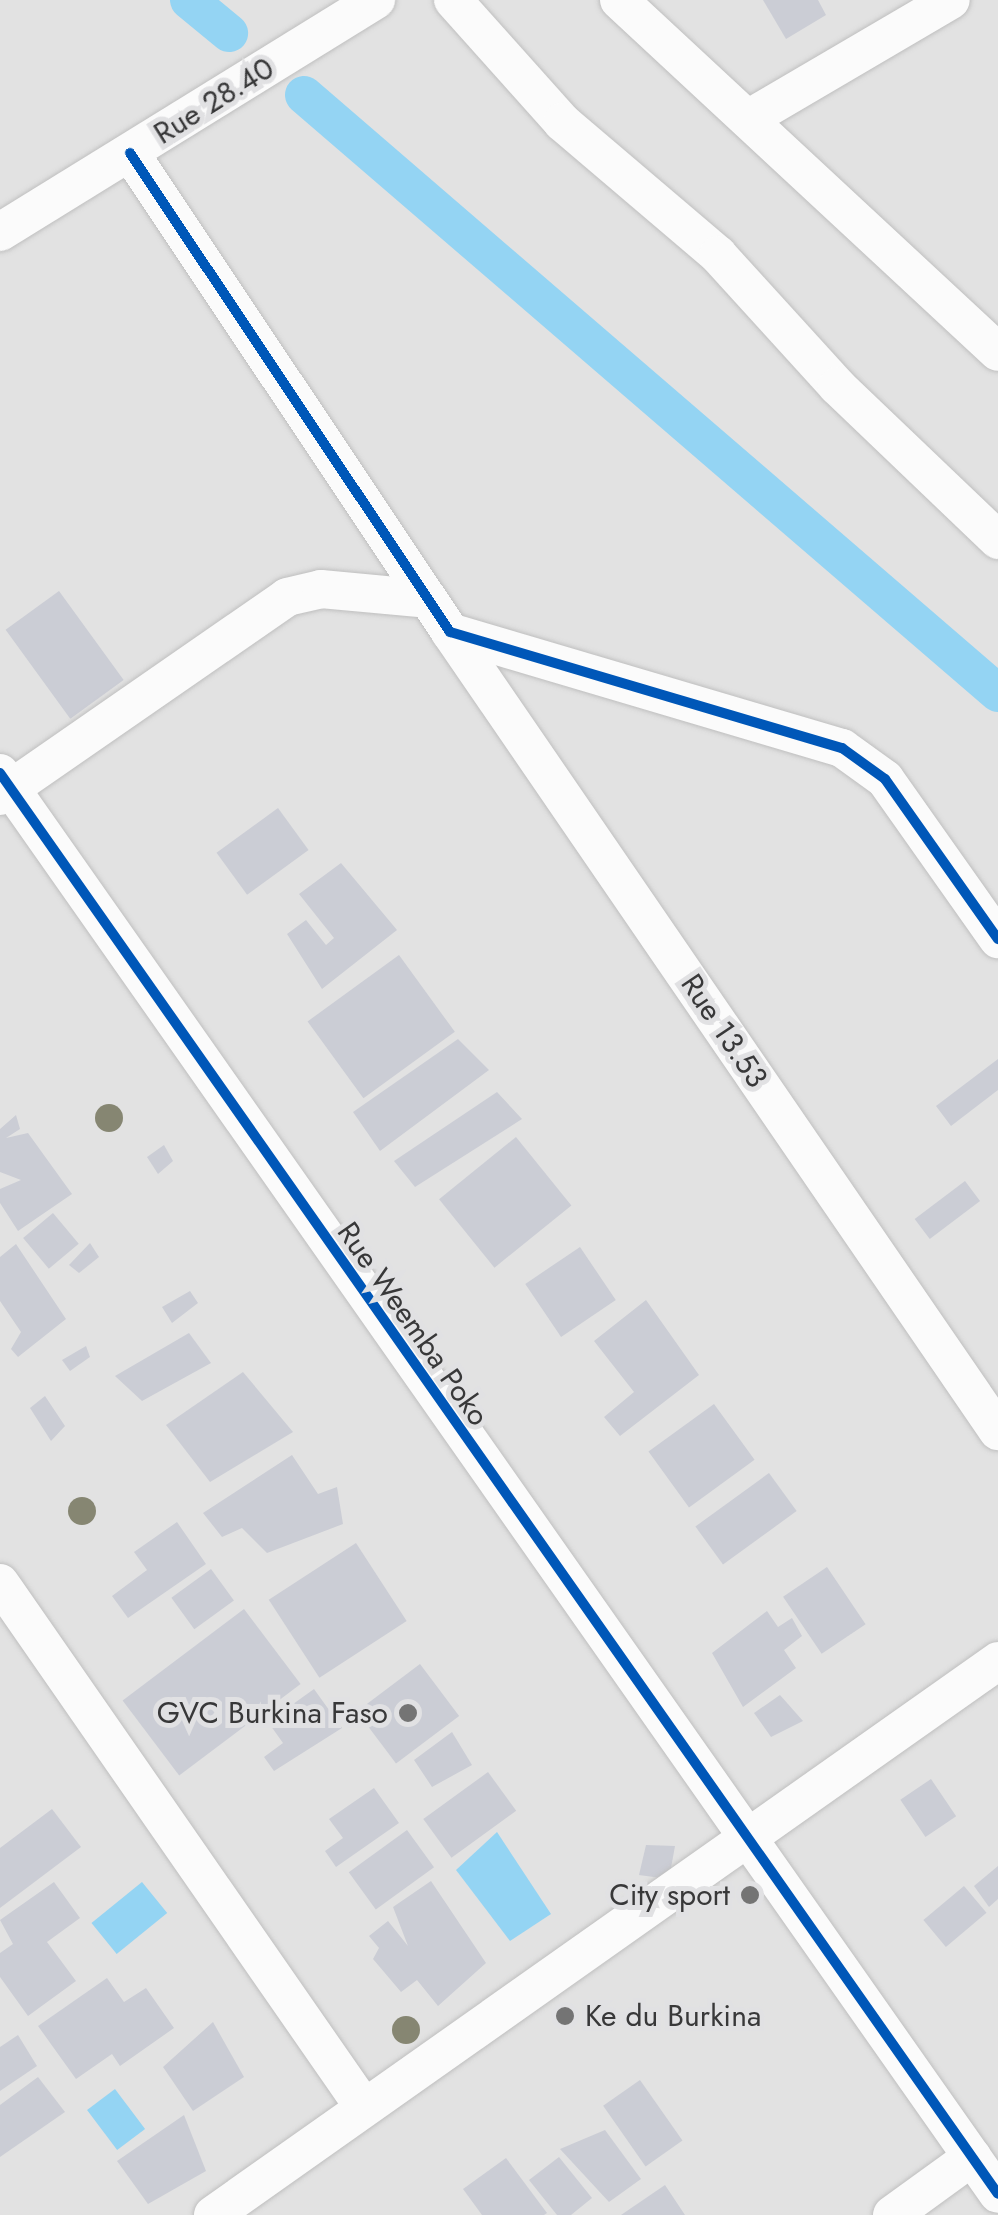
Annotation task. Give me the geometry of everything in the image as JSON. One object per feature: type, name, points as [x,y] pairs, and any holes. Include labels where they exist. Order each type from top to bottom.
[{"type":"street","name":"Rue 28.40","points":[[0,232],[376,0]]},
{"type":"street","points":[[453,0],[562,122],[718,255],[837,386],[998,540]]},
{"type":"street","points":[[619,0],[748,119],[984,318],[998,352]]},
{"type":"street","points":[[748,119],[951,0]]},
{"type":"street","name":"Rue 13.53","points":[[130,153],[428,600],[998,1431]]},
{"type":"street","points":[[3,784],[286,597],[321,589],[428,600]]},
{"type":"street","points":[[450,632],[842,748],[885,779],[998,939]]},
{"type":"street","name":"Rue Weemba Poko","points":[[3,784],[742,1840],[998,2194]]},
{"type":"street","points":[[0,1583],[364,2106]]},
{"type":"street","points":[[213,2215],[998,1661]]},
{"type":"street","points":[[892,2215],[972,2157]]},
{"type":"water","points":[[497,1832],[551,1914],[510,1941],[456,1870]]},
{"type":"water","points":[[142,1882],[167,1913],[117,1954],[91,1923]]},
{"type":"water","points":[[115,2089],[145,2129],[117,2150],[87,2110]]},
{"type":"building","points":[[763,0],[818,0],[826,15],[786,39]]},
{"type":"building","points":[[59,591],[124,680],[70,719],[6,630]]},
{"type":"building","points":[[278,808],[309,850],[247,895],[217,853]]},
{"type":"building","points":[[341,863],[397,930],[322,989],[287,934],[306,920],[326,945],[334,938],[299,894]]},
{"type":"building","points":[[399,955],[455,1032],[363,1098],[308,1021]]},
{"type":"building","points":[[458,1039],[489,1070],[380,1151],[353,1112]]},
{"type":"building","points":[[998,1059],[998,1090],[951,1126],[936,1106]]},
{"type":"building","points":[[497,1092],[522,1119],[415,1187],[394,1161]]},
{"type":"building","points":[[16,1115],[20,1129],[6,1138],[28,1133],[72,1194],[18,1231],[0,1203],[0,1189],[21,1180],[0,1172],[0,1129]]},
{"type":"building","points":[[516,1137],[571,1205],[494,1268],[439,1199]]},
{"type":"building","points":[[164,1145],[173,1161],[158,1174],[147,1157]]},
{"type":"building","points":[[965,1181],[980,1201],[930,1239],[915,1219]]},
{"type":"building","points":[[53,1213],[79,1244],[49,1269],[23,1238]]},
{"type":"building","points":[[90,1243],[99,1257],[79,1273],[69,1265]]},
{"type":"building","points":[[16,1244],[66,1319],[18,1357],[11,1349],[21,1332],[0,1301],[0,1257]]},
{"type":"building","points":[[580,1247],[616,1300],[561,1337],[525,1284]]},
{"type":"building","points":[[190,1291],[198,1303],[172,1323],[162,1307]]},
{"type":"building","points":[[646,1300],[699,1375],[620,1436],[604,1417],[634,1392],[594,1341]]},
{"type":"building","points":[[189,1333],[211,1363],[142,1401],[115,1376]]},
{"type":"building","points":[[86,1346],[90,1357],[70,1371],[62,1360]]},
{"type":"building","points":[[243,1372],[293,1432],[210,1482],[166,1425]]},
{"type":"building","points":[[45,1396],[65,1426],[51,1441],[30,1408]]},
{"type":"building","points":[[714,1404],[755,1460],[689,1507],[648,1452]]},
{"type":"building","points":[[292,1455],[318,1494],[337,1487],[343,1524],[267,1553],[242,1528],[222,1537],[203,1513]]},
{"type":"building","points":[[769,1473],[797,1511],[723,1565],[695,1526]]},
{"type":"building","points":[[177,1522],[206,1564],[128,1618],[112,1596],[147,1570],[134,1552]]},
{"type":"building","points":[[356,1543],[407,1621],[319,1678],[269,1600]]},
{"type":"building","points":[[827,1567],[866,1624],[822,1654],[783,1597]]},
{"type":"building","points":[[211,1569],[234,1601],[194,1629],[171,1598]]},
{"type":"building","points":[[244,1609],[301,1684],[179,1776],[123,1700]]},
{"type":"building","points":[[767,1611],[778,1627],[792,1618],[802,1636],[784,1650],[796,1668],[743,1707],[712,1653]]},
{"type":"building","name":"GVC Burkina Faso","points":[[420,1664],[459,1716],[396,1763],[357,1712]]},
{"type":"building","points":[[314,1689],[342,1728],[274,1771],[264,1757],[283,1743],[268,1722]]},
{"type":"building","points":[[780,1695],[803,1721],[771,1737],[754,1713]]},
{"type":"building","points":[[452,1732],[472,1765],[432,1787],[414,1760]]},
{"type":"building","points":[[488,1772],[516,1811],[451,1858],[423,1819]]},
{"type":"building","points":[[931,1779],[956,1816],[925,1837],[900,1800]]},
{"type":"building","points":[[374,1788],[399,1823],[336,1867],[325,1851],[343,1838],[329,1819]]},
{"type":"building","points":[[52,1809],[81,1847],[0,1908],[0,1848]]},
{"type":"building","points":[[407,1830],[434,1867],[376,1910],[349,1872]]},
{"type":"building","points":[[646,1845],[675,1846],[669,1879],[639,1875]]},
{"type":"building","points":[[998,1866],[998,1899],[989,1907],[974,1886]]},
{"type":"building","points":[[431,1881],[486,1963],[438,2006],[417,1980],[401,1992],[373,1959],[379,1948],[369,1936],[388,1921],[408,1946],[393,1907]]},
{"type":"building","points":[[54,1882],[80,1918],[47,1942],[76,1981],[28,2016],[0,1977],[0,1953],[13,1944],[0,1920]]},
{"type":"building","points":[[964,1886],[986,1913],[946,1947],[923,1920]]},
{"type":"building","points":[[107,1978],[124,2002],[146,1988],[174,2028],[120,2066],[112,2054],[76,2079],[38,2026]]},
{"type":"building","points":[[213,2022],[244,2077],[193,2111],[163,2067]]},
{"type":"building","points":[[18,2035],[37,2066],[0,2091],[0,2047]]},
{"type":"building","points":[[38,2077],[65,2112],[0,2157],[0,2105]]},
{"type":"building","points":[[640,2080],[682,2141],[646,2166],[603,2106]]},
{"type":"building","points":[[184,2115],[206,2171],[148,2204],[117,2161]]},
{"type":"building","points":[[605,2130],[641,2179],[609,2202],[560,2149]]},
{"type":"building","points":[[559,2157],[592,2198],[571,2215],[557,2215],[529,2180]]},
{"type":"building","points":[[506,2158],[547,2213],[482,2215],[463,2189]]},
{"type":"building","points":[[665,2185],[685,2215],[621,2215]]},
{"type":"waterway","points":[[189,0],[229,33]]},
{"type":"waterway","points":[[304,95],[998,693]]},
{"type":"cycle path","points":[[130,153],[450,632],[842,748],[885,779],[998,939]]},
{"type":"cycle path","points":[[0,773],[998,2194]]},
{"type":"place","name":"GVC Burkina Faso","points":[[408,1713]]},
{"type":"place","name":"City sport","points":[[750,1895]]},
{"type":"place","name":"Ke du Burkina","points":[[565,2016]]}]
